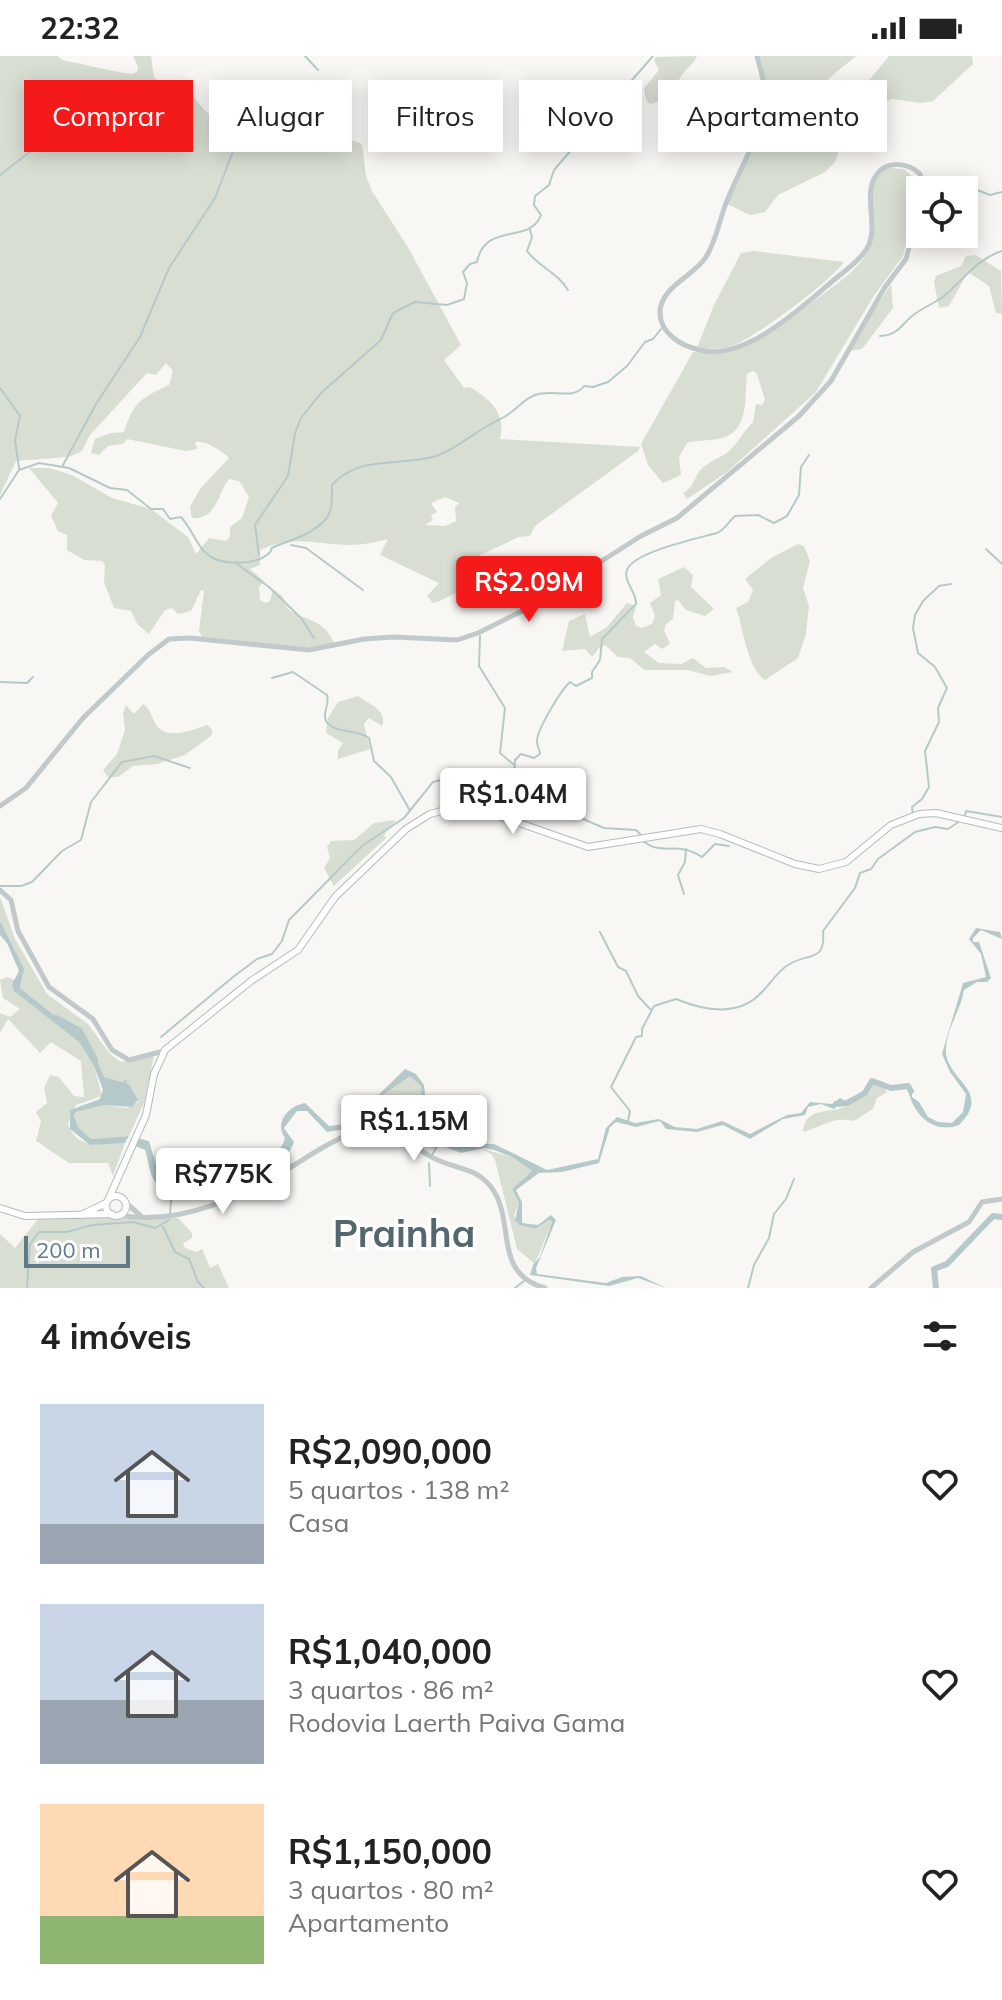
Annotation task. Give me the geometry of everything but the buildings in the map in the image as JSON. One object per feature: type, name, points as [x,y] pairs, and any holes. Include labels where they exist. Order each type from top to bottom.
[{"type":"main road","points":[[116,1214],[107,1210],[108,1200],[146,1115],[154,1074],[165,1050],[251,981],[298,950],[335,897],[406,829],[430,814],[442,810],[479,809],[588,847],[701,829],[795,864],[819,869],[846,862],[891,825],[919,814],[936,813],[1002,828]]},
{"type":"main road","points":[[0,1208],[25,1216],[116,1214],[124,1211],[119,1176]]},
{"type":"main road","points":[[79,1216],[108,1200],[124,1200]]},
{"type":"street","points":[[757,56],[765,97],[754,138],[706,257],[667,293],[661,307],[662,321],[674,340],[695,349],[718,352],[744,344],[773,328],[866,251],[871,238],[873,184],[878,172],[888,165],[912,168],[920,176]]},
{"type":"street","points":[[0,806],[26,788],[83,718],[148,655],[169,639],[190,638],[309,650],[364,639],[457,640],[528,608],[641,536],[677,518],[799,416],[831,381],[885,287],[906,259],[909,248]]},
{"type":"street","points":[[0,890],[11,900],[18,931],[49,987],[93,1019],[112,1050],[129,1060],[165,1050]]},
{"type":"street","points":[[116,1214],[184,1216],[276,1174],[324,1144],[367,1131],[390,1132],[429,1157],[470,1169],[486,1181],[502,1209],[507,1248],[514,1266],[530,1282],[545,1288]]},
{"type":"street","points":[[871,1288],[913,1252],[969,1222],[982,1202],[1002,1199]]},
{"type":"street","points":[[124,1200],[141,1216]]},
{"type":"shaded area","points":[[0,56],[58,56],[62,60],[132,74],[137,72],[138,67],[133,56],[151,56],[154,78],[160,80],[24,80],[24,152],[193,152],[193,97],[209,114],[209,152],[352,152],[352,140],[362,144],[366,176],[372,191],[409,249],[461,345],[444,360],[464,388],[470,387],[495,408],[501,422],[500,439],[640,447],[535,526],[530,536],[519,537],[478,556],[476,563],[480,569],[493,572],[491,582],[473,585],[466,592],[433,603],[427,596],[439,583],[380,555],[388,539],[350,545],[294,541],[260,550],[260,565],[250,569],[264,581],[259,587],[260,600],[270,601],[273,589],[283,597],[291,611],[321,626],[334,643],[305,649],[202,637],[199,631],[204,591],[201,590],[191,611],[178,614],[172,608],[165,610],[149,634],[138,625],[131,611],[114,608],[104,582],[105,565],[102,561],[84,560],[67,550],[67,535],[58,531],[51,516],[58,503],[29,468],[49,468],[72,475],[112,498],[151,509],[188,537],[196,554],[209,538],[226,541],[230,537],[230,527],[242,518],[249,497],[239,481],[229,479],[212,510],[200,518],[192,518],[190,507],[200,489],[229,458],[208,444],[195,442],[198,449],[186,451],[127,439],[123,444],[108,446],[99,455],[91,453],[95,439],[124,432],[131,413],[140,401],[169,385],[173,371],[166,363],[156,375],[147,373],[90,435],[82,451],[69,457],[16,461],[0,495]],"holes":[[[445,497],[459,503],[455,507],[456,521],[445,526],[425,525],[433,520],[431,515],[437,512],[431,503]]]},
{"type":"shaded area","points":[[697,56],[679,80],[658,80],[658,102],[650,104],[644,88],[659,70],[654,60],[656,57]]},
{"type":"shaded area","points":[[756,56],[856,56],[828,80],[762,80]]},
{"type":"shaded area","points":[[889,56],[972,56],[973,64],[933,101],[921,103],[892,99],[887,101],[887,80],[869,80]]},
{"type":"shaded area","points":[[748,152],[839,152],[835,162],[825,172],[778,195],[765,212],[750,215],[725,203]]},
{"type":"shaded area","points":[[889,168],[904,169],[912,176],[906,176],[906,244],[903,256],[873,297],[816,392],[727,472],[687,499],[683,493],[701,470],[732,448],[753,422],[756,404],[762,405],[765,400],[757,374],[753,371],[747,374],[744,413],[736,430],[718,439],[687,443],[679,457],[681,475],[663,483],[648,465],[641,444],[693,352],[718,353],[739,347],[828,291],[858,265],[871,242],[871,195],[879,175]]},
{"type":"shaded area","points":[[753,251],[844,262],[809,295],[745,340],[725,348],[697,348],[714,305],[741,253]]},
{"type":"shaded area","points":[[976,255],[1001,271],[1002,314],[996,313],[989,286],[968,272],[949,306],[939,308],[934,282],[936,276],[961,266],[966,256]]},
{"type":"shaded area","points":[[891,284],[893,308],[862,349],[848,351]]},
{"type":"shaded area","points":[[798,544],[804,546],[810,561],[803,588],[809,606],[806,634],[798,658],[765,680],[754,667],[736,608],[748,602],[753,590],[745,579],[771,558]]},
{"type":"shaded area","points":[[684,567],[693,575],[691,587],[714,609],[705,616],[686,610],[678,600],[675,601],[673,619],[664,630],[670,644],[662,649],[655,644],[644,652],[659,663],[681,664],[693,658],[706,668],[724,667],[733,672],[710,676],[688,670],[644,670],[630,658],[618,657],[605,645],[592,657],[585,649],[562,651],[569,621],[585,614],[590,637],[607,627],[627,603],[636,606],[633,617],[636,626],[642,628],[652,624],[655,616],[650,603],[661,595],[658,579]]},
{"type":"shaded area","points":[[358,696],[380,711],[382,726],[369,718],[364,724],[370,749],[338,759],[343,743],[326,733],[328,718],[338,702]]},
{"type":"shaded area","points":[[143,704],[157,726],[168,733],[182,733],[208,725],[212,735],[185,755],[157,764],[133,766],[118,777],[108,777],[103,770],[117,754],[125,730],[123,713],[126,705],[134,714]]},
{"type":"shaded area","points":[[396,820],[384,835],[386,838],[334,886],[324,868],[330,858],[327,847],[331,841],[354,840],[374,823]]},
{"type":"shaded area","points":[[0,897],[15,939],[47,994],[88,1024],[110,1054],[121,1062],[154,1056],[144,1103],[129,1136],[91,1139],[78,1127],[76,1112],[104,1105],[127,1108],[138,1102],[129,1084],[104,1077],[94,1054],[75,1028],[64,1023],[20,988],[23,975],[0,921]]},
{"type":"shaded area","points":[[0,921],[24,969],[20,988],[64,1023],[75,1028],[94,1054],[104,1077],[129,1084],[138,1100],[132,1107],[104,1105],[76,1112],[78,1127],[91,1139],[129,1136],[125,1143],[90,1145],[70,1129],[70,1110],[100,1099],[103,1090],[94,1066],[79,1042],[14,991],[12,984],[19,971],[7,943],[0,935]]},
{"type":"shaded area","points":[[976,928],[1000,932],[1002,939],[981,930],[973,938],[973,942],[979,942],[991,978],[964,990],[946,1049],[947,1060],[970,1094],[971,1103],[959,1125],[940,1127],[919,1114],[908,1090],[912,1087],[912,1097],[928,1117],[938,1122],[952,1123],[963,1112],[966,1094],[950,1072],[942,1054],[963,983],[986,977],[981,954],[969,939]]},
{"type":"shaded area","points":[[7,977],[15,980],[12,984],[79,1042],[94,1066],[102,1096],[76,1105],[68,1124],[72,1133],[85,1142],[125,1143],[113,1176],[108,1163],[69,1163],[36,1141],[41,1121],[36,1112],[47,1103],[44,1088],[50,1075],[59,1077],[74,1096],[84,1097],[81,1061],[51,1042],[40,1053],[8,1019],[0,1033],[0,1013],[10,1017],[20,1009],[3,998],[0,980]]},
{"type":"shaded area","points":[[405,1069],[416,1074],[424,1085],[427,1112],[444,1140],[455,1144],[494,1144],[547,1170],[598,1159],[606,1128],[617,1117],[635,1123],[659,1119],[675,1127],[697,1129],[722,1121],[750,1134],[787,1115],[801,1113],[810,1102],[832,1104],[840,1098],[844,1100],[834,1109],[821,1104],[808,1107],[805,1115],[783,1119],[750,1139],[723,1125],[697,1132],[666,1129],[660,1121],[636,1127],[616,1122],[610,1127],[599,1163],[562,1172],[539,1173],[516,1190],[522,1202],[522,1223],[538,1225],[551,1215],[556,1220],[536,1268],[537,1274],[606,1283],[622,1277],[641,1276],[666,1288],[638,1278],[609,1286],[530,1275],[552,1222],[549,1220],[535,1229],[520,1225],[515,1220],[519,1203],[512,1189],[532,1171],[512,1157],[494,1150],[484,1148],[461,1153],[438,1144],[439,1139],[426,1115],[421,1086],[410,1076],[380,1097],[352,1128],[327,1132],[307,1111],[297,1111],[284,1128],[294,1142],[283,1159],[267,1168],[228,1171],[192,1192],[172,1194],[163,1189],[152,1177],[145,1150],[133,1145],[137,1138],[149,1141],[160,1179],[189,1187],[229,1165],[255,1165],[270,1159],[282,1147],[285,1138],[281,1127],[284,1116],[299,1105],[305,1103],[329,1126],[345,1124]]},
{"type":"shaded area","points":[[410,1075],[421,1086],[424,1113],[442,1146],[433,1149],[421,1139],[422,1125],[402,1109],[369,1112],[380,1097]]},
{"type":"shaded area","points":[[872,1083],[882,1085],[887,1092],[877,1098],[873,1109],[854,1121],[833,1121],[803,1132],[805,1123],[814,1114],[848,1105],[870,1092]]},
{"type":"shaded area","points":[[480,1148],[512,1157],[532,1171],[512,1189],[519,1203],[514,1216],[518,1223],[535,1229],[549,1220],[552,1222],[535,1264],[517,1249],[495,1160]]},
{"type":"shaded area","points":[[178,1218],[192,1233],[192,1238],[183,1243],[185,1248],[196,1252],[202,1249],[210,1268],[218,1264],[229,1288],[0,1288],[0,1234],[15,1248],[38,1219]]},
{"type":"waterway","points":[[305,56],[318,70]]},
{"type":"waterway","points":[[259,555],[255,525],[288,476],[295,433],[301,418],[321,393],[381,340],[393,313],[415,302],[447,305],[464,299],[467,283],[463,272],[470,264],[477,262],[482,249],[489,242],[535,224],[541,215],[534,205],[535,196],[549,185],[554,170],[597,120],[616,111],[628,94],[632,80],[653,56]]},
{"type":"waterway","points":[[0,175],[30,152]]},
{"type":"waterway","points":[[63,465],[96,404],[140,337],[169,268],[215,198],[233,152]]},
{"type":"waterway","points":[[978,190],[990,195],[1002,192]]},
{"type":"waterway","points":[[530,230],[532,237],[527,251],[568,290]]},
{"type":"waterway","points":[[880,336],[896,331],[916,313],[943,297],[978,264],[1002,251]]},
{"type":"waterway","points":[[0,499],[19,470],[39,463],[69,468],[110,488],[127,490],[151,509],[163,509],[170,519],[181,517],[204,551],[215,559],[250,562],[320,525],[331,508],[332,485],[343,475],[368,465],[436,456],[535,395],[574,393],[584,386],[593,387],[608,382],[661,329]]},
{"type":"waterway","points":[[0,388],[20,416],[15,440],[19,468]]},
{"type":"waterway","points":[[513,791],[515,760],[521,754],[534,758],[540,754],[538,737],[555,702],[570,682],[576,686],[592,678],[592,672],[600,660],[602,639],[636,604],[626,574],[632,563],[668,547],[717,533],[735,516],[758,515],[774,523],[787,516],[799,495],[801,467],[809,455]]},
{"type":"waterway","points":[[291,545],[306,548],[363,590]]},
{"type":"waterway","points":[[986,549],[1002,564]]},
{"type":"waterway","points":[[237,564],[269,587],[301,618],[314,638]]},
{"type":"waterway","points":[[913,814],[912,807],[922,799],[929,787],[925,751],[939,722],[938,708],[947,688],[935,667],[918,653],[913,628],[915,615],[923,601],[939,586],[951,584]]},
{"type":"waterway","points":[[480,636],[479,666],[505,708],[500,753],[513,764]]},
{"type":"waterway","points":[[272,678],[293,672],[327,695],[326,721],[334,728],[369,738],[374,761],[391,777],[409,809]]},
{"type":"waterway","points":[[0,682],[27,683],[33,677]]},
{"type":"waterway","points":[[0,886],[21,886],[32,882],[62,851],[81,840],[91,802],[122,762],[154,756],[190,768]]},
{"type":"waterway","points":[[161,1037],[257,959],[272,954],[282,941],[289,920],[362,846],[404,818],[433,782],[446,779],[469,793],[538,795],[556,801],[567,812],[604,828],[636,830],[641,835]]},
{"type":"waterway","points":[[965,816],[966,811],[1002,817]]},
{"type":"waterway","points":[[628,1121],[630,1111],[611,1087],[636,1037],[642,1036],[642,1029],[654,1006],[676,999],[721,1009],[753,1000],[784,968],[819,952],[823,931],[855,888],[860,873],[871,869],[878,859],[915,832],[935,827],[948,829],[960,821]]},
{"type":"waterway","points":[[643,841],[657,848],[685,850],[702,857],[715,844],[729,846]]},
{"type":"waterway","points":[[684,894],[678,875],[685,862],[686,849]]},
{"type":"waterway","points":[[600,932],[618,967],[626,971],[638,996],[650,1009]]},
{"type":"waterway","points":[[56,1018],[80,1031],[95,1060]]},
{"type":"waterway","points":[[104,1081],[119,1091],[118,1096],[110,1099]]},
{"type":"waterway","points":[[117,1089],[126,1081]]},
{"type":"waterway","points":[[836,1104],[847,1103],[865,1093],[872,1081],[891,1088],[908,1086],[911,1091]]},
{"type":"waterway","points":[[432,1155],[440,1142]]},
{"type":"waterway","points":[[429,1163],[430,1186]]},
{"type":"waterway","points":[[748,1288],[754,1265],[769,1238],[774,1214],[786,1199],[794,1179]]},
{"type":"waterway","points":[[170,1213],[172,1190]]},
{"type":"waterway","points":[[936,1288],[934,1269],[947,1264],[993,1216],[1002,1217]]},
{"type":"waterway","points":[[27,1288],[30,1244],[39,1232],[67,1232],[92,1225],[133,1222],[155,1228],[169,1220]]},
{"type":"waterway","points":[[163,1227],[175,1252],[189,1259],[198,1282],[204,1288]]},
{"type":"waterway","points":[[515,1288],[524,1281]]},
{"type":"district","name":"Prainha","points":[[404,1234]]}]
